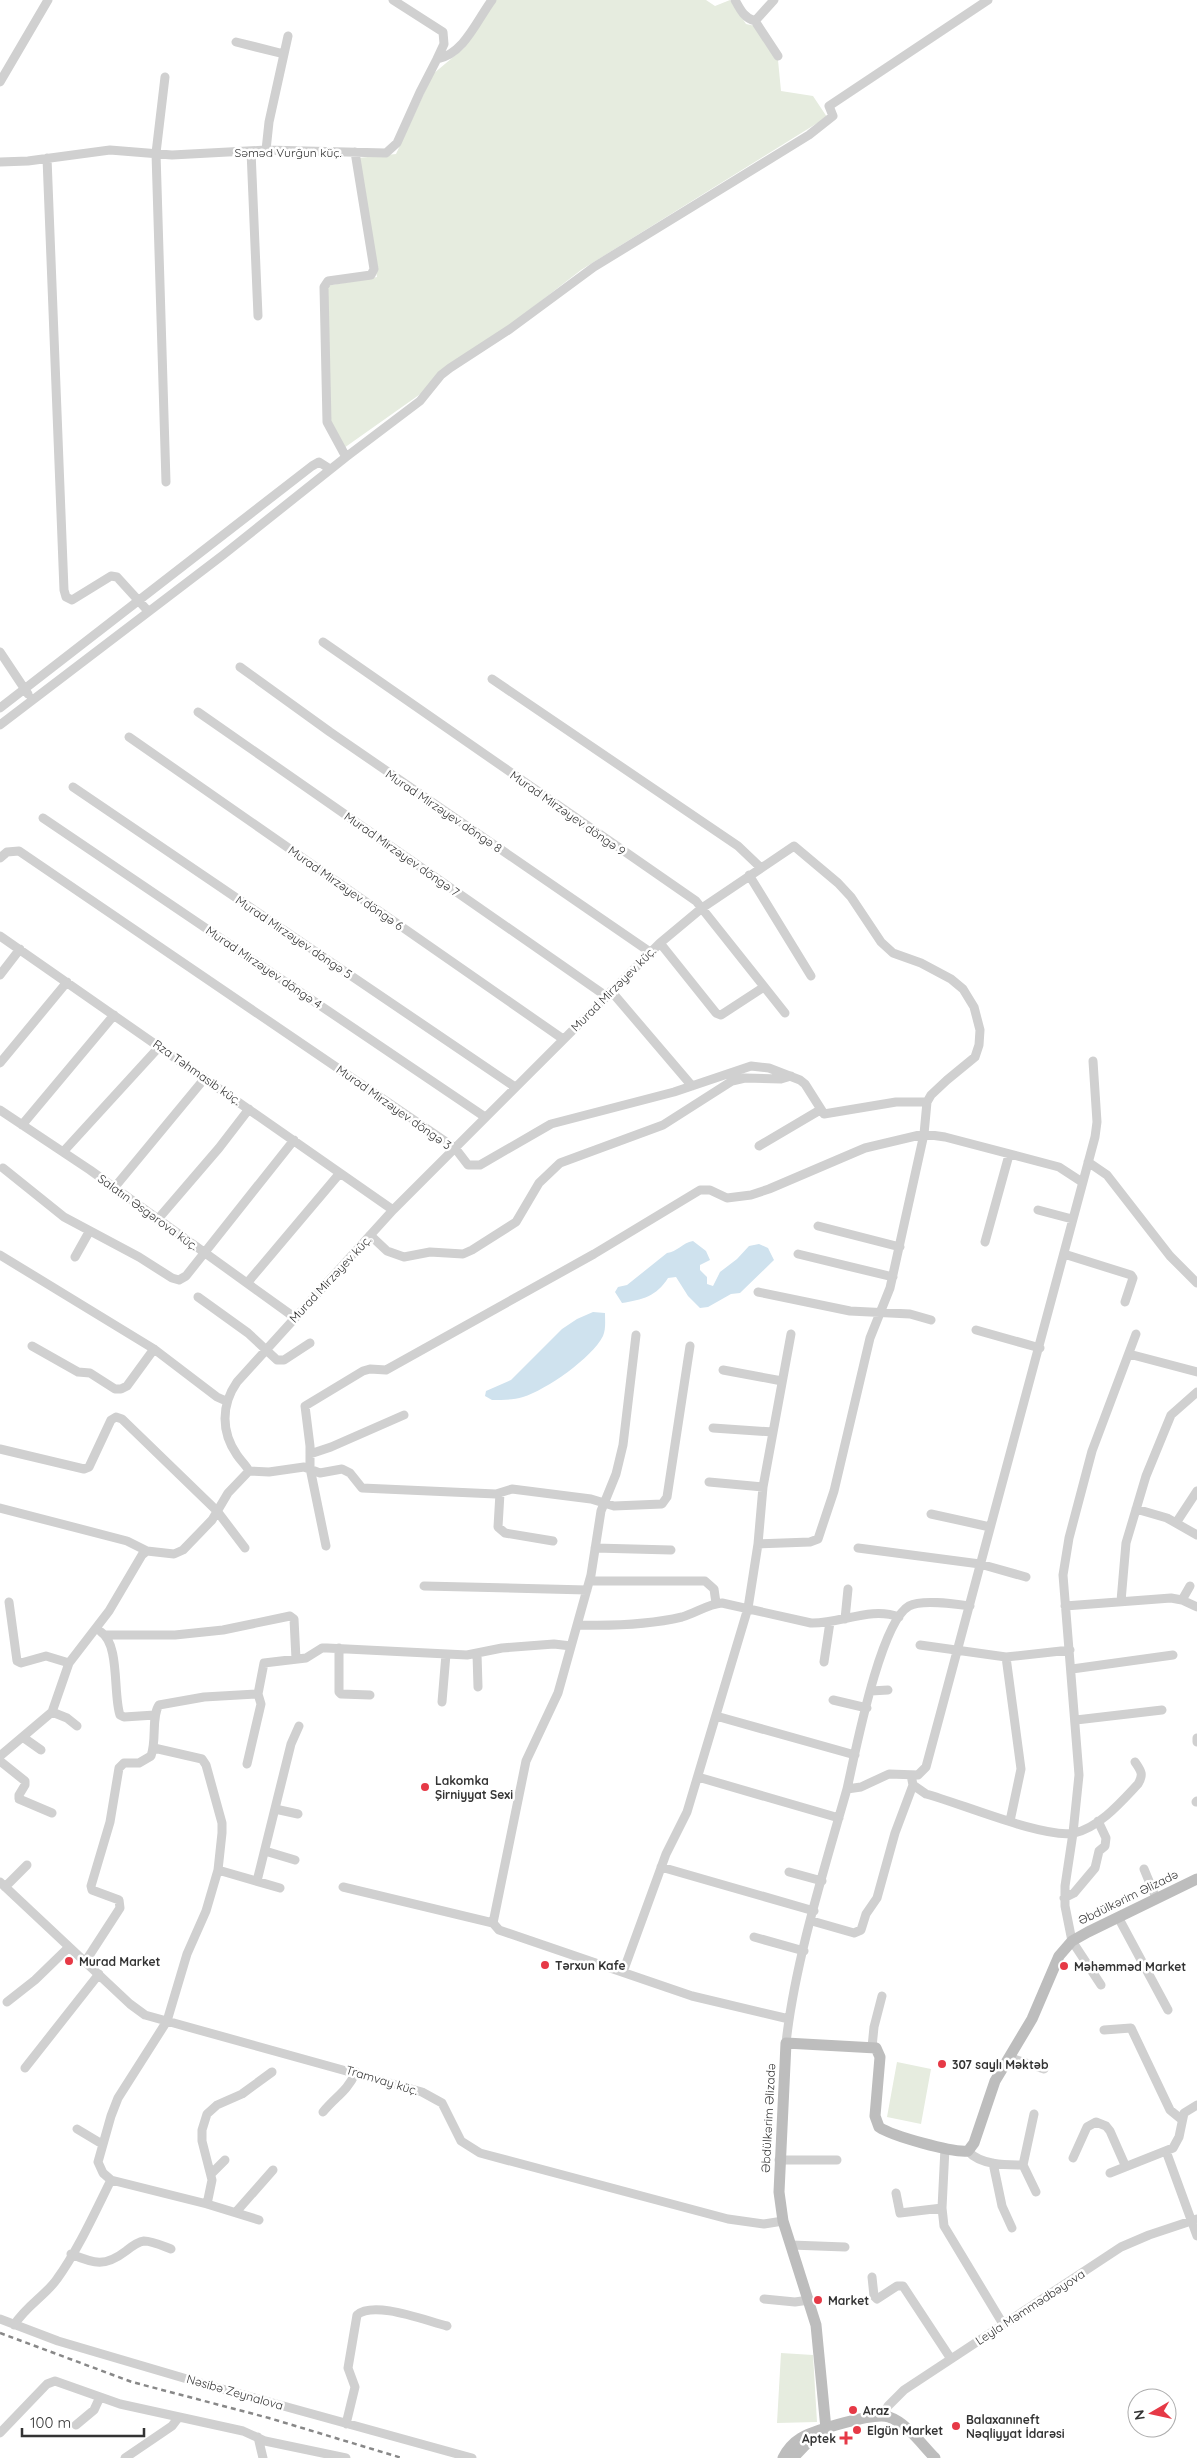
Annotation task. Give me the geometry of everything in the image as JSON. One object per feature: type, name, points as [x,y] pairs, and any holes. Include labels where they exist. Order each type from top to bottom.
[{"type":"street","points":[[393,0],[443,32],[444,44],[437,59]]},
{"type":"street","points":[[437,59],[451,54],[461,44],[492,0]]},
{"type":"street","points":[[735,0],[740,10],[749,19],[755,21],[778,56]]},
{"type":"street","points":[[755,21],[774,0]]},
{"type":"street","points":[[0,725],[223,555],[346,456],[420,401],[450,368],[510,329],[594,267],[809,135],[833,116],[828,106],[988,0]]},
{"type":"street","points":[[1,77],[46,1]]},
{"type":"street","points":[[266,150],[269,122],[288,36]]},
{"type":"street","points":[[236,42],[284,54]]},
{"type":"street","name":"Səməd Vurğun küç.","points":[[0,162],[110,150],[172,155],[251,150],[386,153],[392,149],[437,59]]},
{"type":"street","points":[[165,77],[156,153],[166,482]]},
{"type":"street","points":[[251,150],[258,316]]},
{"type":"street","points":[[346,456],[327,422],[324,287],[328,281],[370,275],[374,269],[355,152]]},
{"type":"street","points":[[47,158],[64,590],[66,597],[72,600],[111,576],[117,577],[136,601],[148,611]]},
{"type":"street","points":[[0,708],[312,466],[319,462],[330,469]]},
{"type":"street","points":[[212,543],[223,555]]},
{"type":"street","name":"Murad Mirzəyev döngə 9","points":[[323,642],[696,901],[786,1013]]},
{"type":"street","points":[[0,652],[32,700]]},
{"type":"street","name":"Murad Mirzəyev döngə 8","points":[[240,667],[330,732],[650,952]]},
{"type":"street","points":[[492,680],[738,846],[760,867]]},
{"type":"street","name":"Murad Mirzəyev döngə 7","points":[[198,712],[609,994],[692,1086]]},
{"type":"street","name":"Murad Mirzəyev döngə 6","points":[[128,737],[564,1039]]},
{"type":"street","name":"Murad Mirzəyev döngə 5","points":[[73,787],[515,1087]]},
{"type":"street","name":"Murad Mirzəyev döngə 4","points":[[43,818],[485,1117]]},
{"type":"street","name":"Murad Mirzəyev küç.","points":[[249,1471],[229,1440],[225,1425],[226,1402],[237,1382],[393,1210],[650,952],[702,908],[760,867],[794,846],[838,883],[851,897],[881,942],[893,953],[920,963],[951,979],[964,989],[974,1007],[980,1030],[979,1045],[975,1057],[931,1095],[927,1102]]},
{"type":"street","name":"Murad Mirzəyev döngə 3","points":[[0,858],[7,852],[19,851],[455,1148],[468,1165],[480,1165],[551,1124],[692,1086],[751,1066],[769,1068],[791,1076],[805,1084],[820,1110]]},
{"type":"street","points":[[749,875],[810,976]]},
{"type":"street","name":"Rza Təhmasib küç.","points":[[0,936],[393,1210]]},
{"type":"street","points":[[660,943],[716,1013],[722,1015],[764,986]]},
{"type":"street","points":[[0,975],[20,949]]},
{"type":"street","points":[[0,1063],[67,982]]},
{"type":"street","points":[[22,1125],[114,1015]]},
{"type":"street","points":[[63,1152],[160,1046]]},
{"type":"street","points":[[847,1789],[861,1787],[896,1772],[911,1776],[918,1775],[926,1767],[1040,1348],[1088,1162],[1097,1122],[1093,1061]]},
{"type":"street","points":[[370,1235],[387,1251],[404,1256],[430,1252],[463,1254],[516,1222],[539,1183],[560,1163],[663,1124],[732,1081],[745,1078],[781,1079],[791,1076]]},
{"type":"street","points":[[114,1188],[205,1078]]},
{"type":"street","points":[[758,1544],[810,1542],[818,1539],[834,1491],[866,1349],[893,1277],[924,1134],[927,1102],[896,1102],[828,1115],[820,1110],[759,1146]]},
{"type":"street","points":[[158,1219],[219,1148],[249,1109]]},
{"type":"street","name":"Salatın Əsgərova küç.","points":[[2,1115],[22,1125],[63,1152],[248,1282],[294,1317]]},
{"type":"street","points":[[326,1546],[310,1468],[305,1406],[363,1371],[370,1369],[386,1370],[594,1254],[700,1190],[710,1190],[727,1198],[751,1195],[865,1148],[924,1134],[945,1137],[1059,1167],[1082,1182]]},
{"type":"street","points":[[3,1168],[50,1207],[89,1232],[124,1249],[172,1278],[179,1280],[186,1276],[205,1253],[294,1140]]},
{"type":"street","points":[[985,1242],[1009,1155]]},
{"type":"street","points":[[1088,1162],[1107,1174],[1170,1256],[1197,1283]]},
{"type":"street","points":[[248,1282],[340,1173]]},
{"type":"street","points":[[1038,1210],[1072,1219]]},
{"type":"street","points":[[818,1226],[900,1247]]},
{"type":"street","points":[[75,1257],[89,1232]]},
{"type":"street","points":[[798,1254],[893,1277]]},
{"type":"street","points":[[1064,1254],[1131,1275],[1133,1278],[1125,1302]]},
{"type":"street","points":[[0,1255],[154,1349],[226,1402]]},
{"type":"street","points":[[758,1292],[850,1311],[910,1314],[931,1320]]},
{"type":"street","points":[[198,1297],[267,1349],[277,1360],[284,1360],[310,1344]]},
{"type":"street","points":[[976,1330],[1040,1348]]},
{"type":"street","points":[[623,1972],[661,1867],[687,1812],[748,1608],[758,1544],[763,1487],[791,1334]]},
{"type":"street","points":[[1072,1941],[1064,1898],[1079,1775],[1063,1575],[1069,1538],[1092,1451],[1136,1334]]},
{"type":"street","points":[[493,1923],[526,1761],[558,1693],[589,1586],[603,1503],[610,1492],[623,1445],[636,1335]]},
{"type":"street","points":[[32,1346],[78,1372],[90,1373],[115,1389],[127,1386],[154,1349]]},
{"type":"street","points":[[0,1508],[127,1541],[147,1551],[174,1554],[183,1550],[212,1520],[228,1493],[249,1471],[261,1472],[299,1467],[310,1468],[320,1472],[342,1469],[346,1470],[362,1488],[500,1493],[512,1489],[581,1497],[624,1506],[665,1503],[690,1346]]},
{"type":"street","points":[[1130,1354],[1197,1372]]},
{"type":"street","points":[[722,1370],[782,1381]]},
{"type":"street","points":[[1120,1601],[1126,1543],[1146,1476],[1171,1415],[1197,1392]]},
{"type":"street","points":[[310,1454],[331,1447],[404,1415]]},
{"type":"street","points":[[0,1449],[84,1469],[89,1467],[111,1420],[116,1417],[122,1419],[217,1511],[245,1548]]},
{"type":"street","points":[[713,1428],[773,1432]]},
{"type":"street","points":[[709,1482],[763,1487]]},
{"type":"street","points":[[1176,1523],[1197,1491]]},
{"type":"street","points":[[500,1493],[498,1527],[500,1530],[505,1533],[553,1540]]},
{"type":"street","points":[[1136,1509],[1159,1515],[1197,1535]]},
{"type":"street","points":[[931,1514],[990,1527]]},
{"type":"street","points":[[595,1548],[671,1550]]},
{"type":"street","points":[[858,1548],[980,1564],[1026,1577]]},
{"type":"street","points":[[0,1756],[24,1738],[52,1712],[69,1663],[96,1629],[142,1555],[147,1551]]},
{"type":"street","points":[[424,1586],[589,1586],[705,1581],[714,1589],[716,1603]]},
{"type":"street","points":[[1182,1600],[1190,1586]]},
{"type":"street","points":[[845,1618],[848,1589]]},
{"type":"street","points":[[1065,1606],[1171,1598],[1182,1600],[1197,1607]]},
{"type":"street","points":[[9,1602],[17,1661],[21,1663],[52,1656],[69,1663]]},
{"type":"street","points":[[578,1625],[622,1625],[663,1621],[684,1616],[716,1603],[748,1608],[811,1623],[880,1614],[899,1617]]},
{"type":"street","points":[[970,1606],[914,1604],[907,1607],[899,1617],[879,1658],[804,1951],[789,2019],[786,2043],[872,2047],[878,2050],[880,2057],[875,2116],[878,2127],[906,2138],[958,2151],[968,2151],[976,2158],[993,2163],[1023,2165]]},
{"type":"street","points":[[96,1629],[105,1634],[175,1635],[223,1630],[290,1616],[294,1619],[296,1659]]},
{"type":"street","points":[[824,1662],[830,1622]]},
{"type":"street","points":[[105,1634],[113,1656],[120,1715],[124,1717],[155,1715]]},
{"type":"street","points":[[247,1764],[261,1704],[258,1694],[264,1664],[311,1656],[322,1648],[477,1654],[502,1648],[554,1644],[571,1646]]},
{"type":"street","points":[[920,1645],[1006,1657],[1070,1650]]},
{"type":"street","points":[[339,1648],[339,1692],[341,1694],[370,1694]]},
{"type":"street","points":[[442,1702],[446,1654]]},
{"type":"street","points":[[477,1654],[478,1687]]},
{"type":"street","points":[[1072,1669],[1174,1654]]},
{"type":"street","points":[[1006,1657],[1021,1769],[1010,1821]]},
{"type":"street","points":[[871,1691],[888,1690]]},
{"type":"street","points":[[85,1962],[121,1904],[119,1900],[92,1890],[91,1886],[110,1822],[119,1768],[124,1763],[139,1763],[151,1756],[154,1748],[156,1709],[162,1704],[204,1697],[258,1694]]},
{"type":"street","points":[[833,1700],[867,1708]]},
{"type":"street","points":[[1076,1720],[1162,1710]]},
{"type":"street","points":[[52,1712],[66,1718],[77,1726]]},
{"type":"street","points":[[716,1716],[855,1755]]},
{"type":"street","points":[[257,1881],[290,1744],[299,1726]]},
{"type":"street","points":[[24,1738],[41,1750]]},
{"type":"street","points":[[154,1748],[198,1756],[206,1765],[222,1823],[218,1870],[206,1911],[187,1954],[166,2022],[118,2098],[98,2158],[99,2167],[110,2180],[207,2204],[259,2220]]},
{"type":"street","points":[[0,1761],[25,1780],[25,1785],[19,1795],[20,1799],[52,1813]]},
{"type":"street","points":[[913,1785],[926,1794],[955,1801],[1010,1821],[1049,1831],[1073,1833],[1098,1821],[1138,1784],[1142,1777],[1142,1772],[1135,1762]]},
{"type":"street","points":[[661,1867],[813,1916],[854,1933],[861,1930],[866,1914],[878,1898],[895,1833],[913,1785],[911,1776]]},
{"type":"street","points":[[698,1778],[839,1818]]},
{"type":"street","points":[[275,1809],[298,1814]]},
{"type":"street","points":[[1064,1898],[1074,1893],[1095,1868],[1099,1850],[1106,1843],[1098,1821]]},
{"type":"street","points":[[265,1851],[295,1860]]},
{"type":"street","points":[[3,1885],[27,1864]]},
{"type":"street","points":[[1144,1869],[1156,1898]]},
{"type":"street","points":[[218,1870],[280,1888]]},
{"type":"street","points":[[789,1872],[822,1881]]},
{"type":"street","name":"Əbdülkərim Əlizadə","points":[[968,2151],[974,2143],[995,2081],[1011,2058],[1032,2019],[1059,1956],[1072,1941],[1197,1879]]},
{"type":"street","name":"Tramvay küç.","points":[[3,1885],[136,2009],[145,2015],[356,2072],[436,2098],[445,2106],[462,2141],[480,2153],[728,2219],[764,2224],[784,2221]]},
{"type":"street","points":[[343,1886],[493,1923],[499,1930],[692,1996],[789,2019]]},
{"type":"street","points":[[1118,1917],[1168,2010]]},
{"type":"street","points":[[754,1937],[804,1951]]},
{"type":"street","name":"Əbdülkərim Əlizadə","points":[[1072,1941],[1101,1985]]},
{"type":"street","points":[[6,2002],[35,1980],[69,1947]]},
{"type":"street","points":[[25,2068],[99,1974]]},
{"type":"street","points":[[872,2047],[874,2027],[882,1996]]},
{"type":"street","points":[[1104,2030],[1131,2028],[1170,2110],[1181,2119]]},
{"type":"street","name":"Əbdülkərim Əlizadə","points":[[786,2043],[779,2160],[779,2192],[784,2221],[818,2334],[822,2431]]},
{"type":"street","points":[[1011,2058],[1044,2068]]},
{"type":"street","points":[[207,2204],[212,2189],[212,2173],[204,2154],[202,2130],[207,2114],[211,2109],[236,2098],[272,2072]]},
{"type":"street","points":[[322,2112],[334,2099],[347,2090],[356,2072]]},
{"type":"street","points":[[1110,2173],[1125,2165],[1166,2151],[1177,2143],[1181,2119],[1184,2113],[1197,2105]]},
{"type":"street","points":[[1034,2114],[1023,2165],[1036,2192]]},
{"type":"street","points":[[1073,2158],[1087,2127],[1096,2122],[1106,2126],[1110,2131],[1125,2165]]},
{"type":"street","points":[[77,2129],[102,2144]]},
{"type":"street","points":[[945,2148],[942,2208],[944,2226],[1003,2324]]},
{"type":"street","points":[[1166,2151],[1194,2219],[1197,2236]]},
{"type":"street","points":[[212,2173],[225,2160]]},
{"type":"street","points":[[779,2160],[837,2160]]},
{"type":"street","points":[[993,2163],[1002,2206],[1012,2228]]},
{"type":"street","points":[[236,2212],[273,2170]]},
{"type":"street","points":[[14,2325],[32,2302],[56,2280],[110,2180]]},
{"type":"street","points":[[896,2193],[900,2213],[942,2208]]},
{"type":"street","name":"Leyla Məmmədbəyova","points":[[882,2416],[888,2406],[904,2390],[1121,2247],[1194,2219]]},
{"type":"street","points":[[71,2254],[91,2262],[102,2263],[116,2258],[140,2242],[146,2241],[171,2249]]},
{"type":"street","points":[[791,2245],[844,2247]]},
{"type":"street","points":[[872,2277],[874,2296],[877,2299],[897,2286],[903,2286],[951,2359]]},
{"type":"street","points":[[764,2299],[795,2302],[809,2300]]},
{"type":"street","points":[[346,2424],[355,2387],[348,2368],[357,2315],[361,2312],[380,2309],[447,2326]]},
{"type":"street","name":"Nəsibə Zeynalova","points":[[0,2319],[67,2343],[346,2424],[472,2458]]},
{"type":"street","points":[[0,2433],[51,2382],[59,2381],[120,2404],[243,2431],[258,2438],[346,2458]]},
{"type":"street","points":[[76,2425],[94,2410],[100,2397]]},
{"type":"street","points":[[783,2458],[796,2442],[806,2435],[855,2420],[882,2416],[896,2420],[904,2426],[935,2458]]},
{"type":"street","points":[[125,2458],[172,2426],[178,2418]]},
{"type":"street","points":[[793,2458],[822,2431]]},
{"type":"street","points":[[258,2438],[263,2458]]},
{"type":"shaded area","points":[[495,0],[706,0],[715,6],[730,0],[746,24],[755,26],[778,60],[781,91],[813,96],[827,117],[581,270],[426,390],[344,448],[329,423],[326,286],[377,277],[358,158],[396,154],[433,74],[464,48]]},
{"type":"shaded area","points":[[897,2062],[931,2069],[921,2124],[887,2117]]},
{"type":"shaded area","points":[[781,2353],[813,2355],[817,2422],[777,2423]]},
{"type":"water","points":[[693,1241],[706,1251],[710,1260],[700,1265],[700,1270],[707,1277],[707,1284],[713,1286],[720,1272],[737,1259],[749,1246],[759,1244],[768,1248],[774,1260],[740,1293],[731,1294],[708,1307],[700,1308],[688,1296],[676,1277],[668,1278],[659,1289],[648,1296],[622,1303],[615,1292],[618,1287],[627,1285],[667,1253]]},
{"type":"water","points":[[593,1312],[605,1313],[603,1336],[589,1354],[568,1372],[544,1388],[523,1397],[492,1400],[485,1396],[486,1391],[511,1380],[562,1329],[577,1319]]},
{"type":"railway","points":[[0,2333],[132,2382],[269,2418],[402,2458]]},
{"type":"place","name":"Lakomka Şirniyyat Sexi","points":[[425,1787]]},
{"type":"place","name":"Murad Market","points":[[69,1961]]},
{"type":"place","name":"Tərxun Kafe","points":[[545,1965]]},
{"type":"place","name":"Məhəmməd Market","points":[[1064,1966]]},
{"type":"place","name":"307 saylı Məktəb","points":[[942,2064]]},
{"type":"place","name":"Market","points":[[818,2300]]},
{"type":"place","name":"Araz","points":[[853,2410]]},
{"type":"place","name":"Balaxanıneft Nəqliyyat İdarəsi","points":[[956,2426]]},
{"type":"place","name":"Elgün Market","points":[[857,2430]]},
{"type":"place","name":"Aptek","points":[[846,2438]]}]
